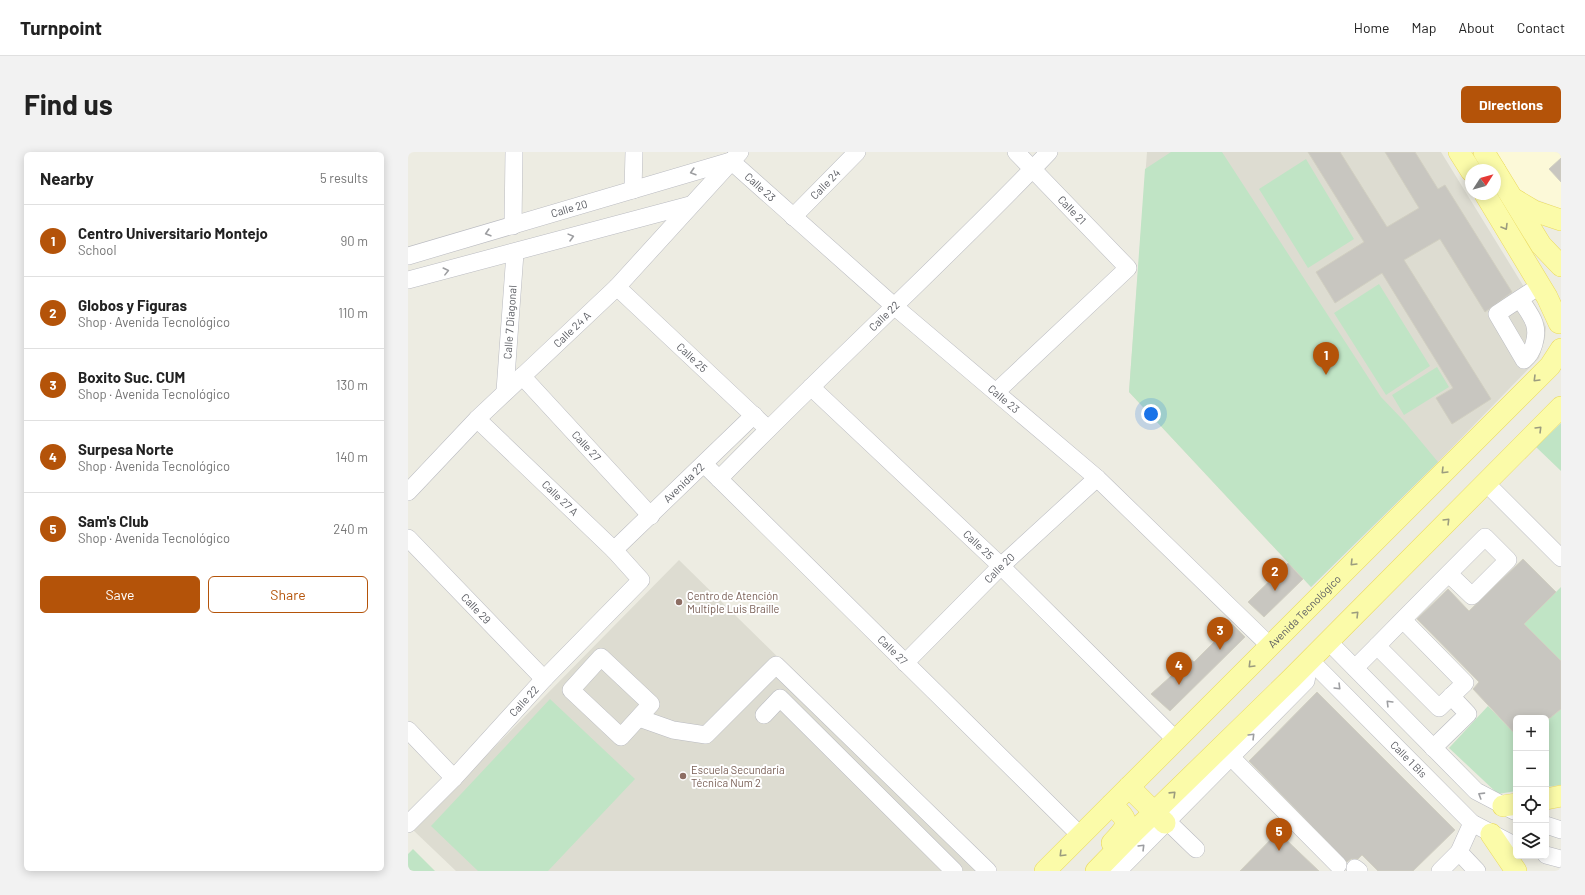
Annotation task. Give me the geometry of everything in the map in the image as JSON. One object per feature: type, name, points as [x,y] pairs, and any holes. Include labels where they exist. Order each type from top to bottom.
[{"type":"main road","points":[[1460,152],[1467,164]]},
{"type":"main road","points":[[1484,152],[1491,164]]},
{"type":"main road","points":[[1501,180],[1541,245],[1561,266]]},
{"type":"main road","points":[[1512,198],[1534,211],[1561,220]]},
{"type":"main road","points":[[1489,200],[1560,318]]},
{"type":"main road","name":"Avenida Tecnológico","points":[[1045,871],[1550,366],[1561,349]]},
{"type":"main road","points":[[1104,870],[1162,819],[1226,753],[1328,641],[1561,407]]},
{"type":"main road","points":[[1129,787],[1162,819]]},
{"type":"main road","points":[[1549,798],[1561,796]]},
{"type":"main road","points":[[1104,870],[1104,851],[1125,830],[1126,826],[1126,818],[1111,805]]},
{"type":"main road","points":[[1491,834],[1516,871]]},
{"type":"street","points":[[513,226],[514,152]]},
{"type":"street","points":[[633,190],[634,152]]},
{"type":"street","name":"Calle 24","points":[[794,217],[857,152]]},
{"type":"street","name":"Calle 21","points":[[996,392],[1128,268],[1016,152]]},
{"type":"street","name":"Calle 22","points":[[719,479],[1049,152]]},
{"type":"street","name":"Calle 20","points":[[408,256],[633,190],[735,156]]},
{"type":"street","name":"Calle 23","points":[[735,156],[794,217],[894,306],[1098,478],[1270,646]]},
{"type":"street","name":"Calle 24 A","points":[[408,492],[476,419],[617,287],[735,156]]},
{"type":"street","points":[[408,280],[515,253],[690,205]]},
{"type":"street","name":"Calle 7 Diagonal","points":[[506,391],[515,253]]},
{"type":"street","points":[[1520,299],[1541,286]]},
{"type":"street","name":"Calle 25","points":[[617,287],[768,429]]},
{"type":"street","name":"Calle 27","points":[[522,376],[652,516]]},
{"type":"street","name":"Calle 25","points":[[811,387],[1000,566],[1176,740]]},
{"type":"street","name":"Avenida 22","points":[[614,550],[652,516],[754,415]]},
{"type":"street","name":"Calle 27 A","points":[[476,419],[614,550],[641,580]]},
{"type":"street","name":"Calle 27","points":[[704,464],[1081,836]]},
{"type":"street","name":"Calle 20","points":[[905,662],[1000,566],[1098,478]]},
{"type":"street","points":[[1486,483],[1561,558]]},
{"type":"street","name":"Calle 29","points":[[408,538],[544,679]]},
{"type":"street","points":[[1355,668],[1449,574]]},
{"type":"street","name":"Calle 22","points":[[408,824],[454,778],[544,679],[641,580]]},
{"type":"street","points":[[1377,646],[1439,708],[1465,683],[1402,620]]},
{"type":"street","points":[[1328,641],[1476,791],[1512,808]]},
{"type":"street","points":[[601,658],[651,704],[639,718],[621,737],[570,690],[601,658]]},
{"type":"street","name":"Calle 1 Bis","points":[[1310,660],[1472,822],[1491,834],[1513,845]]},
{"type":"street","points":[[639,718],[673,730],[706,735],[776,665],[988,871]]},
{"type":"street","points":[[1433,748],[1468,714],[1451,696]]},
{"type":"street","points":[[764,715],[780,698],[954,871]]},
{"type":"street","points":[[408,730],[454,778]]},
{"type":"street","points":[[1226,753],[1338,865]]},
{"type":"street","points":[[1162,819],[1196,849]]},
{"type":"street","points":[[1440,871],[1459,852],[1472,822]]},
{"type":"street","points":[[1549,826],[1561,830]]},
{"type":"street","points":[[1459,852],[1477,871]]},
{"type":"street","points":[[1549,856],[1561,859]]},
{"type":"shaded area","points":[[1147,152],[1441,152],[1465,191],[1465,200],[1471,200],[1540,313],[1546,327],[1545,338],[1539,358],[1438,462],[1311,587],[1129,392]]},
{"type":"shaded area","points":[[1493,152],[1561,152],[1561,209],[1518,192]]},
{"type":"shaded area","name":"Escuela Secundaria Técnica Num 2","points":[[679,560],[996,871],[456,871],[413,830]]},
{"type":"green space","points":[[1171,152],[1222,152],[1381,397],[1404,421],[1438,462],[1311,587],[1129,392],[1145,169]]},
{"type":"green space","points":[[1306,159],[1354,239],[1308,268],[1259,189]]},
{"type":"green space","points":[[1379,284],[1430,366],[1386,395],[1334,313]]},
{"type":"green space","points":[[1437,367],[1449,387],[1404,415],[1392,395]]},
{"type":"green space","points":[[1561,423],[1561,471],[1536,447]]},
{"type":"green space","points":[[1561,587],[1561,661],[1524,624]]},
{"type":"green space","points":[[550,699],[635,779],[548,871],[478,871],[431,826]]},
{"type":"green space","points":[[1488,706],[1513,732],[1513,792],[1498,794],[1449,748]]},
{"type":"green space","points":[[1561,709],[1561,785],[1549,787],[1549,751],[1549,719]]},
{"type":"green space","points":[[413,849],[435,871],[408,871],[408,854]]},
{"type":"building","points":[[1308,152],[1340,152],[1387,227],[1419,208],[1385,152],[1415,152],[1438,189],[1445,185],[1512,292],[1485,312],[1440,239],[1404,260],[1491,399],[1452,424],[1436,398],[1453,388],[1382,273],[1335,303],[1316,272],[1364,242]]},
{"type":"building","points":[[1561,158],[1561,182],[1549,169]]},
{"type":"building","points":[[1523,559],[1556,592],[1524,624],[1561,661],[1561,709],[1550,718],[1549,715],[1513,715],[1513,732],[1473,689],[1479,682],[1417,619],[1448,589],[1469,611]]},
{"type":"building","points":[[1288,563],[1303,579],[1264,617],[1248,602]]},
{"type":"building","points":[[1232,624],[1245,637],[1170,711],[1151,694],[1190,659],[1194,662]]},
{"type":"building","points":[[1317,692],[1455,830],[1413,871],[1378,871],[1362,855],[1358,859],[1351,859],[1347,862],[1249,761]]},
{"type":"building","points":[[1278,832],[1319,871],[1240,871]]},
{"type":"place","name":"Centro Universitario Montejo","points":[[1326,375]]},
{"type":"place","name":"Globos y Figuras","points":[[1275,591]]},
{"type":"place","name":"Centro de Atención Multiple Luis Braille","points":[[679,602]]},
{"type":"place","name":"Boxito Suc. CUM","points":[[1220,650]]},
{"type":"place","name":"Surpesa Norte","points":[[1179,685]]},
{"type":"place","name":"Escuela Secundaria Técnica Num 2","points":[[683,776]]},
{"type":"place","name":"Sam's Club","points":[[1279,851]]}]
